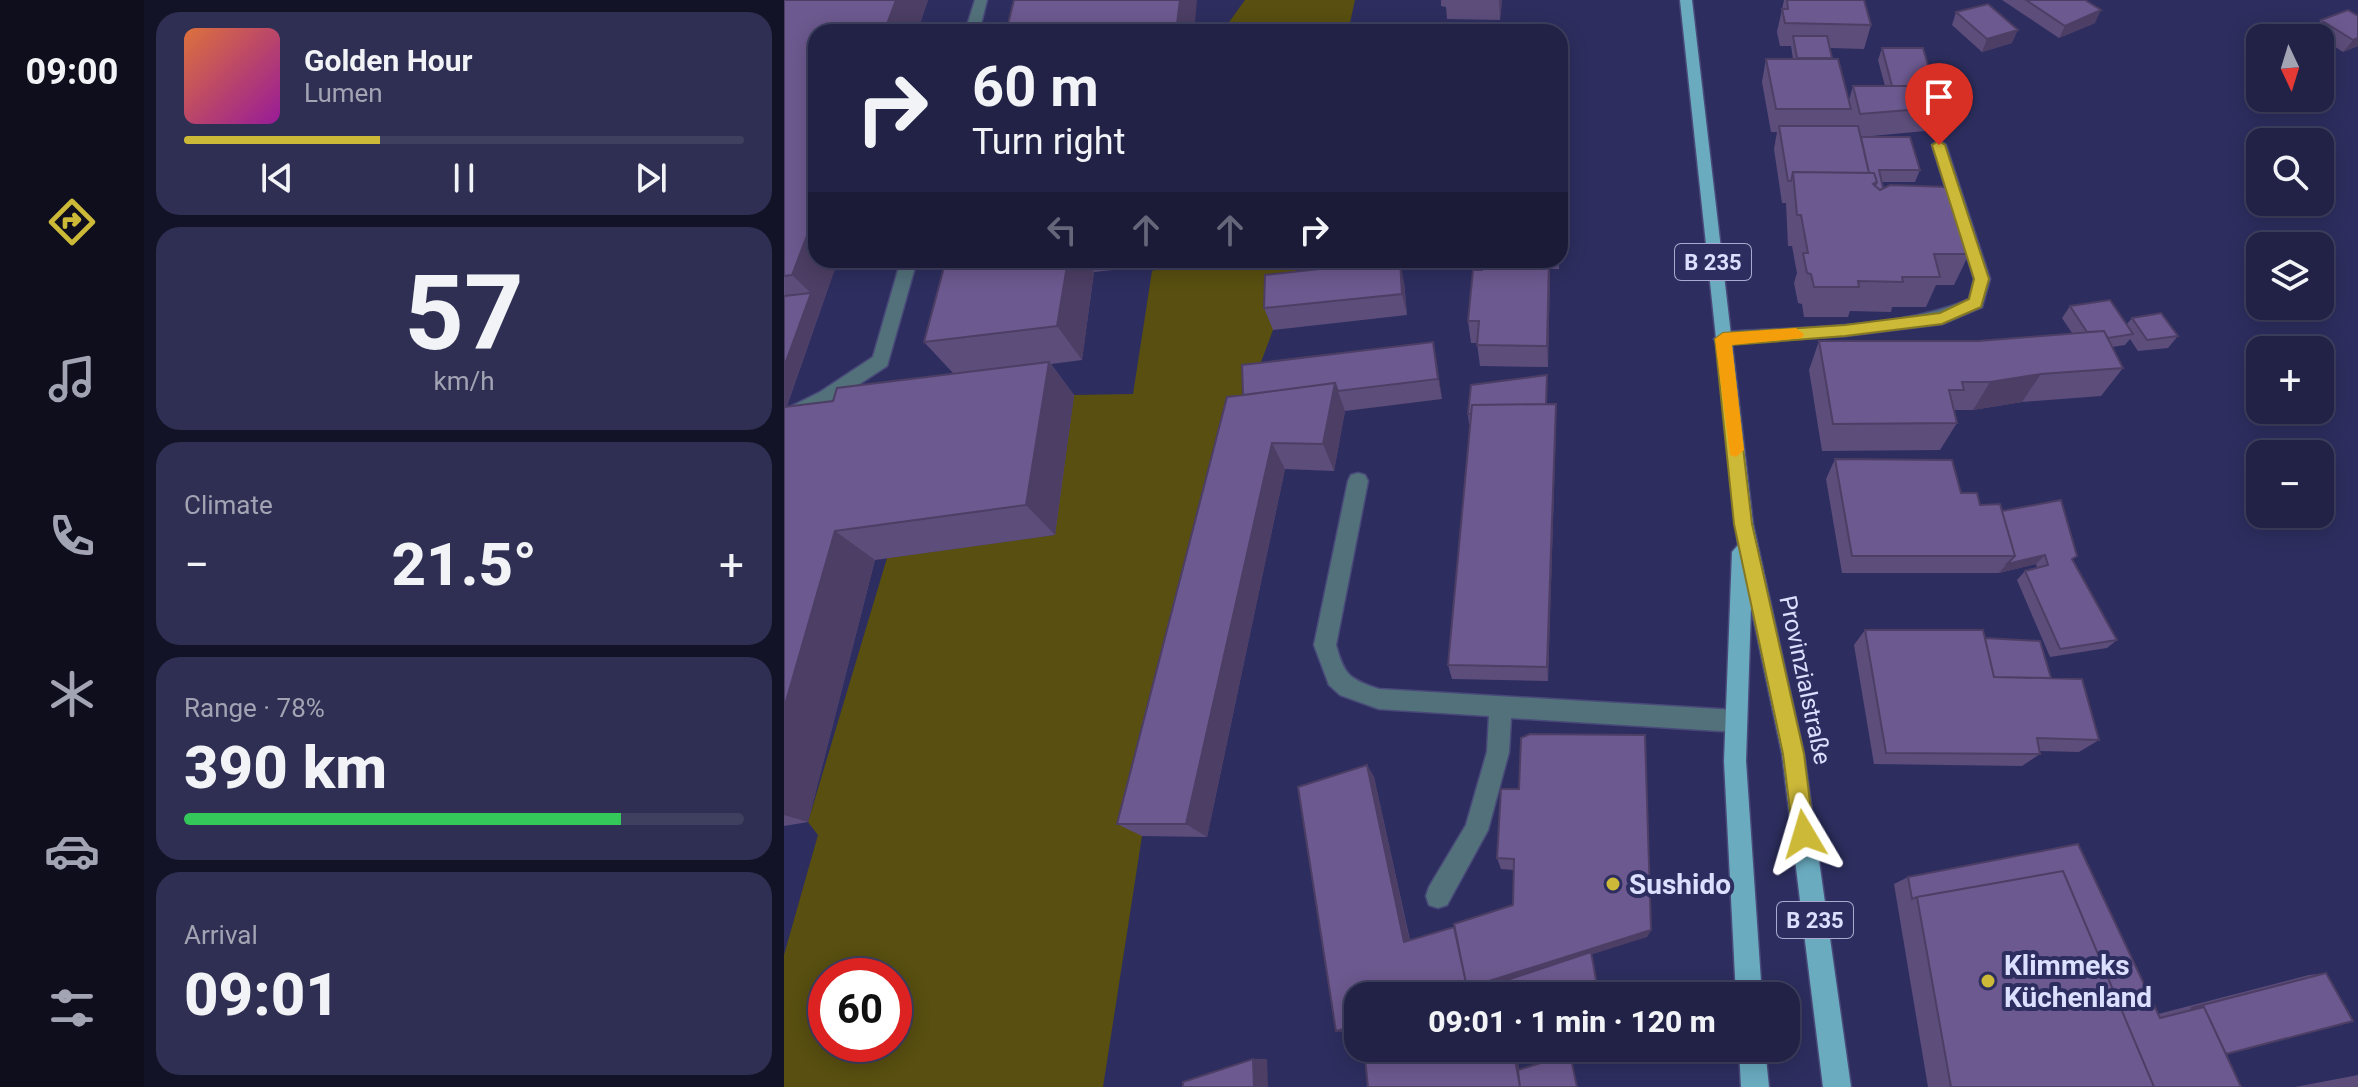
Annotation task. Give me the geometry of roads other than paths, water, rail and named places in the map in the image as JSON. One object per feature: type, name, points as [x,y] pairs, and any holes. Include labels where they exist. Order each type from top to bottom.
[{"type":"main road","name":"Provinzialstraße","points":[[1686,0],[1743,524],[1793,754],[1837,1087]]},
{"type":"main road","name":"Provinzialstraße","points":[[1743,524],[1735,761],[1748,982]]},
{"type":"main road","points":[[1753,1062],[1755,1087]]},
{"type":"lane","points":[[974,24],[981,0]]},
{"type":"lane","points":[[1723,339],[1845,330],[1942,318],[1976,303],[1982,279],[1939,145]]},
{"type":"lane","points":[[784,418],[826,397],[881,361],[907,268]]},
{"type":"lane","points":[[1358,481],[1325,645],[1332,672],[1342,687],[1379,699],[1736,721]]},
{"type":"lane","points":[[1438,896],[1476,830],[1498,752],[1501,706]]},
{"type":"place","name":"Sushido","points":[[1613,884]]},
{"type":"place","name":"Klimmeks Küchenland","points":[[1988,981]]}]
